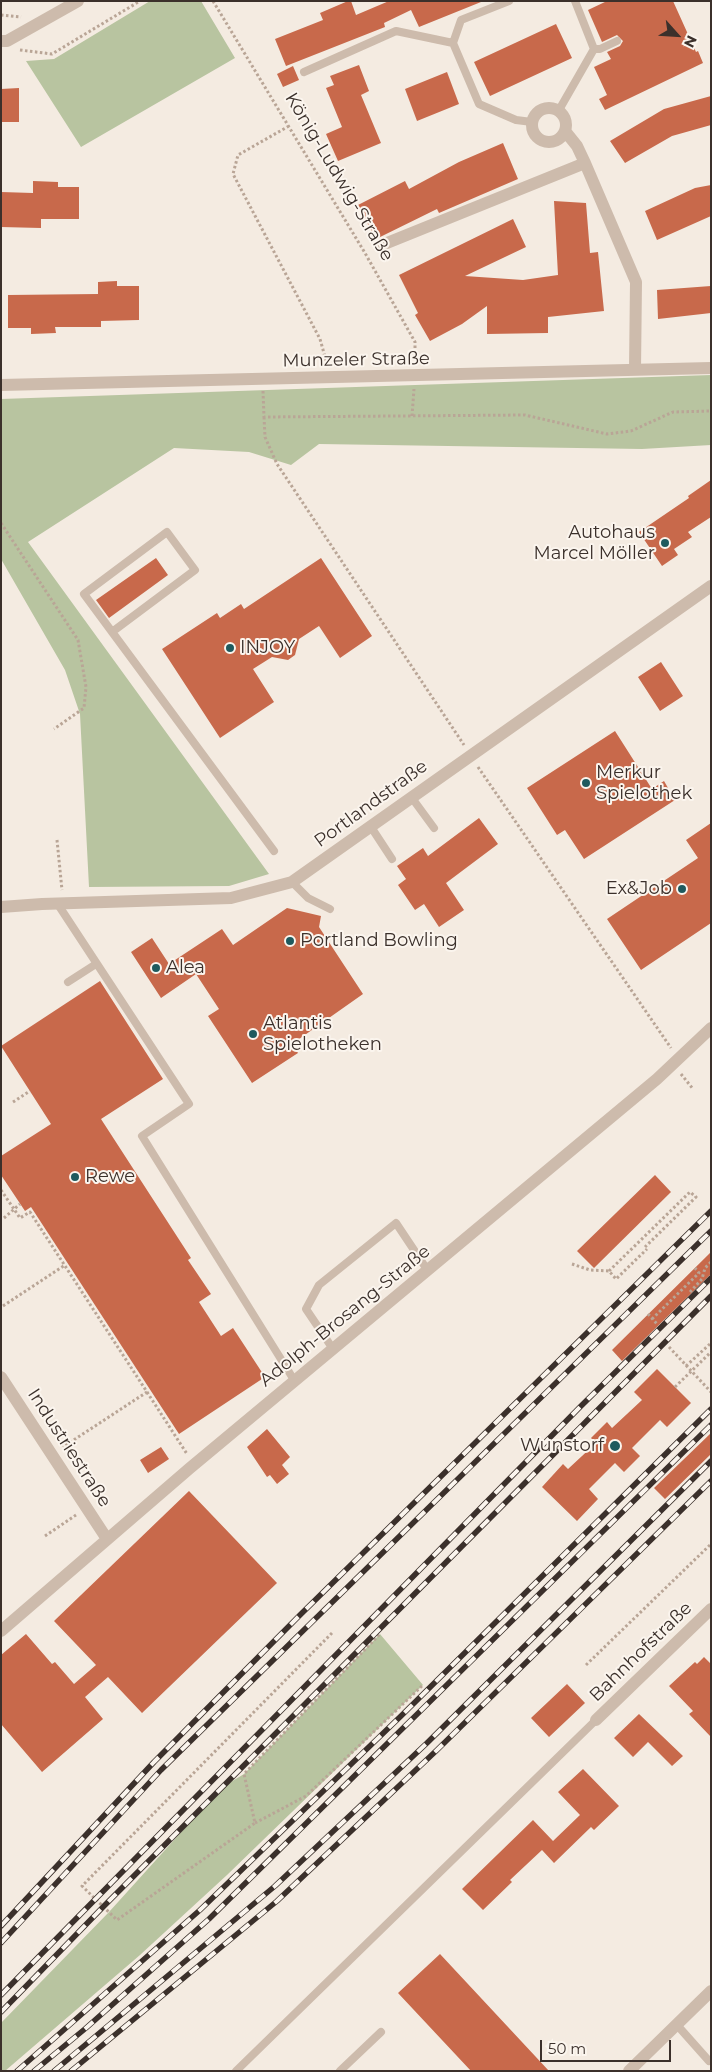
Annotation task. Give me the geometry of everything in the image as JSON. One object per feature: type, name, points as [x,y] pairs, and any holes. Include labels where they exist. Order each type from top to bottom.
[{"type":"street","points":[[4,41],[78,1]]},
{"type":"street","points":[[565,131],[554,142],[544,142],[536,137],[532,129],[535,114],[542,109],[552,107],[559,110],[564,116],[565,131],[577,146],[636,282],[636,370]]},
{"type":"street","points":[[382,245],[585,164]]},
{"type":"street","name":"Munzeler Straße","points":[[1,385],[330,379],[711,368]]},
{"type":"street","name":"Portlandstraße","points":[[1,907],[60,903],[231,898],[292,882],[711,586]]},
{"type":"street","name":"Adolph-Brosang-Straße","points":[[1,1631],[294,1380],[428,1271],[657,1079],[711,1028]]},
{"type":"street","name":"Industriestraße","points":[[1,1377],[107,1539]]},
{"type":"street","name":"Bahnhofstraße","points":[[596,1720],[711,1610]]},
{"type":"street","points":[[629,2071],[711,1991]]},
{"type":"lane","points":[[509,1],[462,20],[452,43],[479,104],[516,120],[532,122]]},
{"type":"lane","points":[[575,1],[594,49]]},
{"type":"lane","points":[[304,72],[396,31],[452,43]]},
{"type":"lane","points":[[594,49],[600,49],[617,41]]},
{"type":"lane","points":[[559,110],[594,49]]},
{"type":"lane","points":[[112,632],[195,570],[167,532],[84,594],[274,852]]},
{"type":"lane","points":[[412,798],[434,828]]},
{"type":"lane","points":[[371,827],[392,859]]},
{"type":"lane","points":[[292,882],[308,898],[330,909]]},
{"type":"lane","points":[[60,903],[96,964],[189,1104],[142,1136],[294,1380]]},
{"type":"lane","points":[[68,982],[96,964]]},
{"type":"lane","points":[[333,1349],[306,1309],[319,1285],[396,1223],[428,1271]]},
{"type":"lane","points":[[236,2071],[596,1720]]},
{"type":"lane","points":[[677,2024],[709,2061]]},
{"type":"lane","points":[[340,2071],[380,2032]]},
{"type":"path","points":[[4,41],[23,52],[52,54],[140,1]]},
{"type":"path","name":"König-Ludwig-Straße","points":[[213,1],[289,126],[415,342],[412,416]]},
{"type":"path","points":[[289,126],[238,155],[234,174],[320,339],[330,379]]},
{"type":"path","points":[[262,379],[264,417],[526,415],[607,434],[631,431],[673,412],[711,411]]},
{"type":"path","points":[[1,523],[78,640],[86,688],[84,708],[54,729]]},
{"type":"path","points":[[57,840],[60,903]]},
{"type":"path","points":[[13,1102],[30,1091]]},
{"type":"path","points":[[1,1190],[20,1218],[30,1212],[194,1465]]},
{"type":"path","points":[[572,1264],[590,1270],[608,1271],[616,1279],[696,1197],[690,1192],[608,1271]]},
{"type":"path","points":[[4,1218],[20,1204]]},
{"type":"path","points":[[690,1292],[702,1279],[705,1268],[711,1262]]},
{"type":"path","points":[[3,1306],[64,1265]]},
{"type":"path","points":[[652,1319],[699,1273],[694,1268]]},
{"type":"path","points":[[648,1314],[658,1325]]},
{"type":"path","points":[[686,1366],[711,1343]]},
{"type":"path","points":[[669,1347],[711,1392]]},
{"type":"path","points":[[675,1387],[711,1352]]},
{"type":"path","points":[[52,1454],[146,1392]]},
{"type":"path","points":[[45,1536],[86,1507]]},
{"type":"path","points":[[586,1664],[711,1544]]},
{"type":"path","points":[[332,1633],[82,1886],[117,1920],[255,1823],[306,1796],[423,1685]]},
{"type":"path","points":[[255,1823],[244,1774],[380,1634]]},
{"type":"green space","points":[[150,1],[201,1],[235,58],[81,147],[26,61],[54,59]]},
{"type":"green space","points":[[711,375],[711,445],[642,449],[319,444],[291,465],[249,452],[174,448],[28,542],[269,874],[229,886],[89,887],[80,714],[65,670],[1,559],[1,399]]},
{"type":"green space","points":[[380,1634],[423,1685],[227,1875],[140,1955],[5,2071],[1,2071],[1,2023],[109,1912],[221,1788],[244,1774]]},
{"type":"building","points":[[351,1],[356,15],[389,1],[481,2],[419,27],[411,10],[384,23],[385,27],[286,66],[275,39],[323,20],[320,13]]},
{"type":"building","points":[[607,1],[673,1],[696,52],[698,51],[703,63],[605,110],[599,99],[607,95],[594,67],[611,59],[607,52],[620,46],[623,41],[617,35],[602,42],[588,10]]},
{"type":"building","points":[[556,24],[572,58],[490,96],[474,62]]},
{"type":"building","points":[[359,65],[369,91],[361,95],[381,143],[338,161],[326,134],[342,127],[326,88],[334,85],[330,76]]},
{"type":"building","points":[[293,66],[299,80],[283,87],[277,74]]},
{"type":"building","points":[[447,72],[459,104],[417,121],[405,89]]},
{"type":"building","points":[[19,88],[19,122],[1,122],[1,89]]},
{"type":"building","points":[[711,96],[711,125],[672,136],[625,163],[610,141],[664,109]]},
{"type":"building","points":[[503,143],[518,179],[439,213],[437,209],[376,239],[358,205],[405,181],[409,189],[459,162]]},
{"type":"building","points":[[33,181],[58,182],[58,187],[79,187],[79,219],[41,219],[41,228],[1,227],[1,192],[33,193]]},
{"type":"building","points":[[711,185],[711,216],[657,240],[645,211],[695,188]]},
{"type":"building","points":[[554,201],[586,203],[590,253],[598,252],[604,311],[548,317],[548,333],[487,334],[487,306],[462,324],[430,341],[415,315],[418,313],[399,275],[513,219],[526,247],[465,276],[523,280],[558,275]]},
{"type":"building","points":[[117,281],[117,286],[139,286],[139,320],[101,321],[101,327],[55,327],[56,333],[31,334],[31,328],[8,328],[8,295],[98,294],[98,282]]},
{"type":"building","points":[[711,286],[711,313],[658,319],[657,290]]},
{"type":"building","points":[[711,480],[711,517],[688,532],[692,537],[674,549],[678,555],[662,566],[639,532],[689,498],[688,496]]},
{"type":"building","points":[[156,558],[168,575],[109,618],[96,600]]},
{"type":"building","name":"INJOY","points":[[321,558],[372,636],[340,658],[319,626],[299,639],[295,655],[288,660],[272,657],[253,669],[274,702],[220,738],[162,649],[217,613],[220,618],[241,604],[244,609]]},
{"type":"building","points":[[661,662],[683,696],[660,711],[638,677]]},
{"type":"building","name":"Merkur Spielothek","points":[[615,731],[652,789],[664,781],[675,800],[584,859],[565,830],[557,835],[527,788]]},
{"type":"building","points":[[479,818],[498,844],[446,883],[464,910],[439,927],[424,904],[415,910],[398,885],[406,879],[397,866],[423,848],[428,856]]},
{"type":"building","name":"Ex&Job","points":[[711,823],[711,923],[641,970],[607,919],[698,858],[686,840]]},
{"type":"building","points":[[287,908],[321,916],[319,927],[363,994],[292,1044],[298,1053],[252,1083],[208,1016],[219,1009],[196,974],[161,998],[131,952],[152,938],[169,964],[222,929],[233,945]]},
{"type":"building","points":[[100,981],[163,1079],[101,1119],[191,1258],[188,1260],[211,1294],[199,1302],[221,1336],[233,1328],[265,1377],[179,1434],[31,1207],[25,1211],[1,1175],[1,1156],[51,1124],[1,1046]]},
{"type":"building","points":[[655,1175],[671,1192],[594,1268],[577,1251]]},
{"type":"building","points":[[711,1252],[711,1274],[622,1361],[612,1350]]},
{"type":"building","points":[[657,1369],[691,1403],[667,1427],[660,1420],[632,1448],[640,1456],[624,1472],[615,1463],[589,1489],[598,1499],[577,1521],[542,1487],[563,1464],[568,1469],[596,1443],[591,1438],[607,1422],[612,1428],[642,1400],[634,1392]]},
{"type":"building","points":[[267,1429],[290,1457],[282,1465],[289,1474],[277,1484],[270,1475],[267,1477],[247,1447]]},
{"type":"building","points":[[711,1433],[711,1454],[665,1499],[654,1488]]},
{"type":"building","points":[[161,1447],[169,1459],[148,1473],[140,1460]]},
{"type":"building","points":[[189,1491],[277,1583],[142,1713],[108,1677],[85,1697],[103,1719],[42,1772],[1,1724],[1,1655],[26,1634],[52,1664],[55,1662],[74,1684],[96,1665],[54,1621]]},
{"type":"building","points":[[704,1657],[711,1664],[711,1737],[689,1714],[693,1711],[669,1686],[695,1662],[697,1664]]},
{"type":"building","points":[[567,1684],[585,1703],[549,1737],[531,1718]]},
{"type":"building","points":[[639,1714],[683,1756],[672,1766],[648,1742],[633,1757],[614,1738]]},
{"type":"building","points":[[583,1769],[619,1806],[594,1830],[591,1827],[554,1863],[542,1850],[510,1880],[512,1882],[483,1910],[462,1889],[533,1820],[553,1841],[580,1815],[558,1792]]},
{"type":"building","points":[[440,1954],[549,2071],[471,2071],[398,1993]]},
{"type":"railway","points":[[1,1926],[154,1762],[301,1614],[711,1211]]},
{"type":"railway","points":[[1,1943],[161,1770],[711,1231]]},
{"type":"railway","points":[[1,1995],[581,1406],[711,1278]]},
{"type":"railway","points":[[1,2012],[103,1907],[711,1296]]},
{"type":"railway","points":[[17,2071],[200,1910],[401,1716],[711,1409]]},
{"type":"railway","points":[[34,2071],[86,2028],[209,1919],[711,1425]]},
{"type":"railway","points":[[54,2071],[275,1886],[427,1743],[711,1461]]},
{"type":"railway","points":[[71,2071],[277,1901],[437,1750],[711,1481]]},
{"type":"place","name":"Autohaus Marcel Möller","points":[[665,543]]},
{"type":"place","name":"INJOY","points":[[230,648]]},
{"type":"place","name":"Merkur Spielothek","points":[[586,783]]},
{"type":"place","name":"Ex&Job","points":[[682,889]]},
{"type":"place","name":"Portland Bowling","points":[[290,941]]},
{"type":"place","name":"Alea","points":[[156,968]]},
{"type":"place","name":"Atlantis Spielotheken","points":[[253,1034]]},
{"type":"place","name":"Rewe","points":[[75,1177]]},
{"type":"place","name":"Wunstorf","points":[[615,1446]]}]
